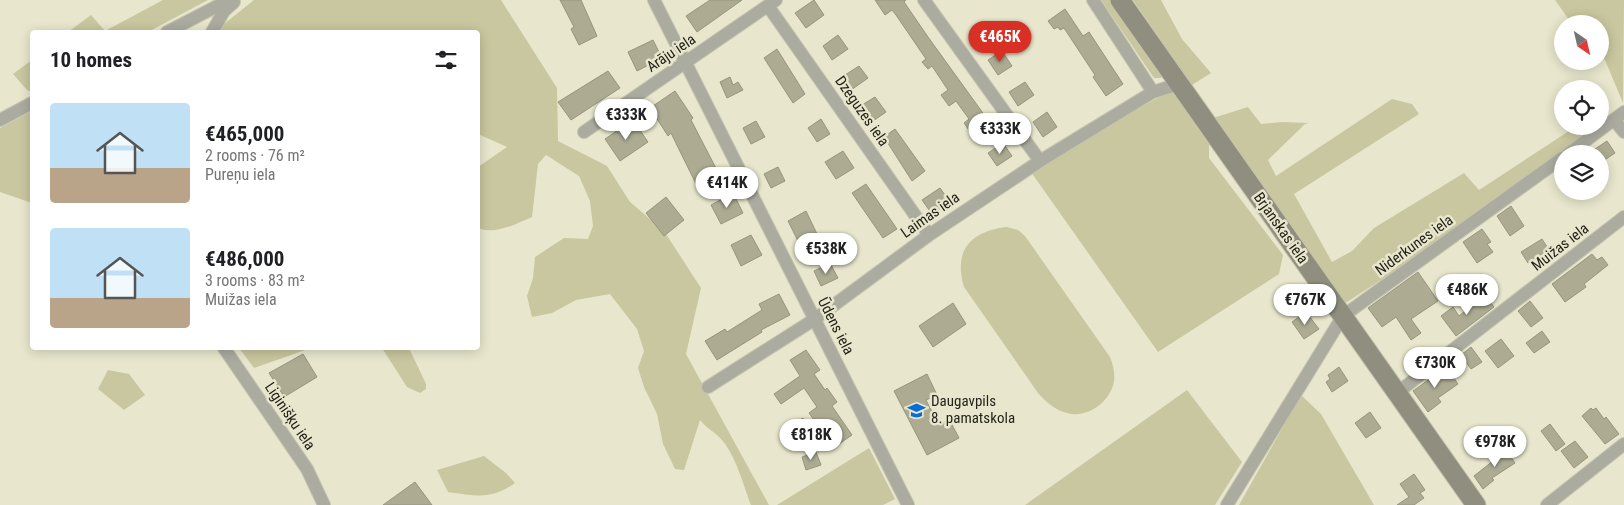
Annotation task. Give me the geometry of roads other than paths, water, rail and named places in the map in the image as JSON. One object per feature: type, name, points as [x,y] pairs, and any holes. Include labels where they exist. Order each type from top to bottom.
[{"type":"main road","name":"Brjanskas iela","points":[[1120,0],[1476,505]]},
{"type":"street","points":[[171,30],[229,0]]},
{"type":"street","points":[[213,30],[224,11],[236,0]]},
{"type":"street","name":"Ūdens iela","points":[[654,0],[908,505]]},
{"type":"street","points":[[924,0],[1040,161]]},
{"type":"street","points":[[1093,0],[1153,92]]},
{"type":"street","name":"Arāju iela","points":[[584,132],[772,3]]},
{"type":"street","name":"Dzeguzes iela","points":[[772,3],[929,235]]},
{"type":"street","name":"Laimas iela","points":[[708,387],[815,319],[929,235],[1040,161],[1153,92],[1179,84]]},
{"type":"street","points":[[0,120],[30,104]]},
{"type":"street","points":[[1580,145],[1619,116],[1624,132]]},
{"type":"street","name":"Niderkunes iela","points":[[1227,505],[1342,316],[1554,164]]},
{"type":"street","name":"Muižas iela","points":[[1397,394],[1624,218]]},
{"type":"street","name":"Liginišķu iela","points":[[225,350],[307,469],[324,505]]},
{"type":"street","points":[[1546,505],[1624,444]]},
{"type":"place","name":"Daugavpils 8. pamatskola","points":[[917,410]]}]
